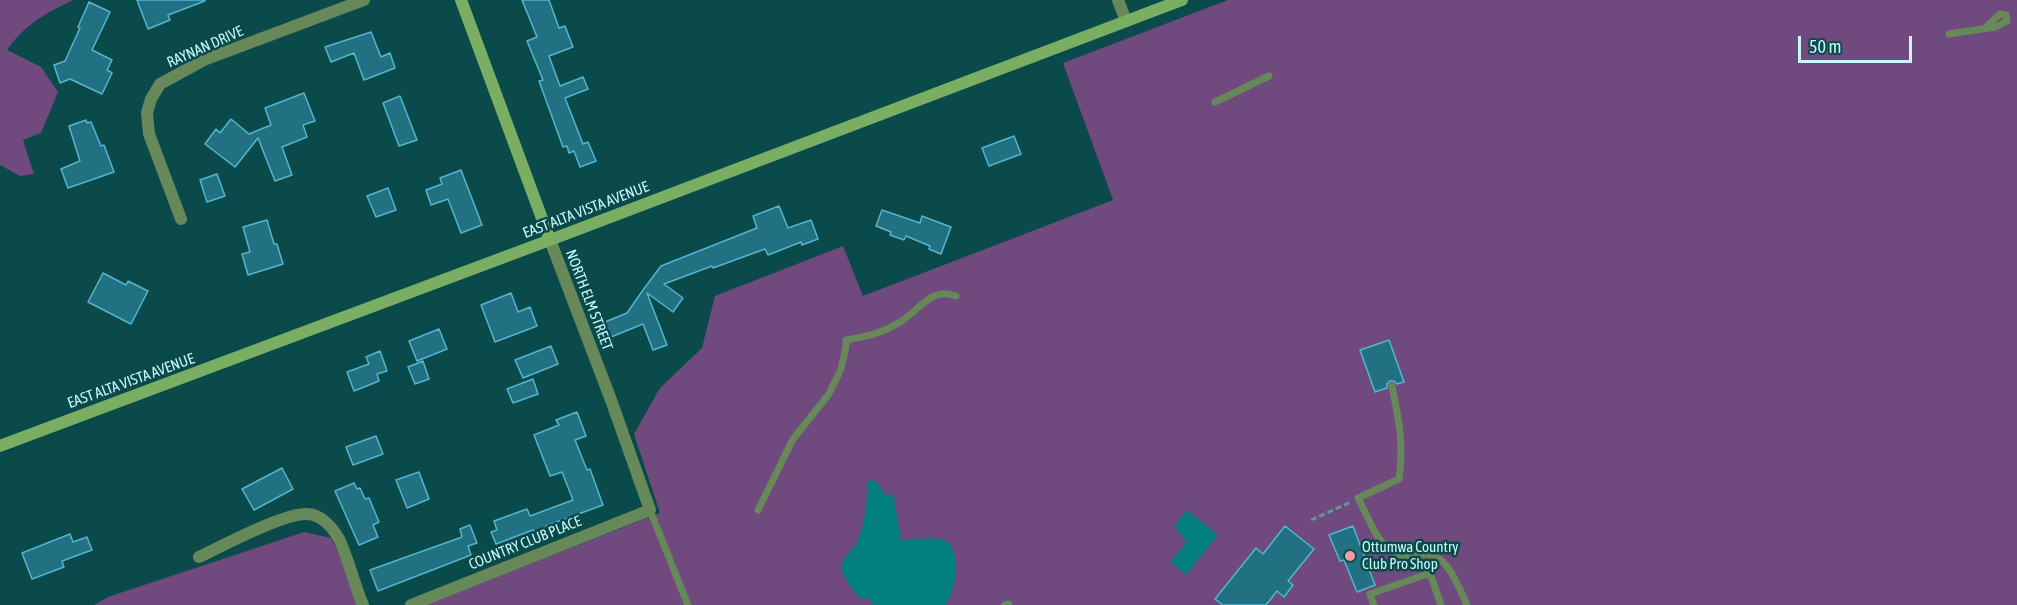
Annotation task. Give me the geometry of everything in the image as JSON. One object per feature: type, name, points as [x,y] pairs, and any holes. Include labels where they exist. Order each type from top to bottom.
[{"type":"main road","name":"NORTH ELM STREET","points":[[461,0],[550,240]]},
{"type":"main road","name":"EAST ALTA VISTA AVENUE","points":[[0,446],[1182,0]]},
{"type":"street","name":"RAYNAN DRIVE","points":[[181,219],[149,134],[147,113],[151,99],[160,84],[204,60],[364,0]]},
{"type":"street","points":[[1118,0],[1126,21]]},
{"type":"street","name":"NORTH ELM STREET","points":[[550,240],[650,510]]},
{"type":"street","name":"COUNTRY CLUB PLACE","points":[[411,605],[650,510]]},
{"type":"street","points":[[199,557],[283,520],[307,514],[317,516],[325,521],[338,538],[363,605]]},
{"type":"lane","points":[[1949,34],[1985,28]]},
{"type":"lane","points":[[1215,102],[1269,76]]},
{"type":"lane","points":[[758,510],[793,439],[829,394],[841,369],[846,340],[866,337],[901,322],[934,294],[948,293],[956,296]]},
{"type":"lane","points":[[1392,386],[1401,430],[1402,455],[1399,479],[1358,498],[1376,534],[1393,552],[1407,556],[1427,554],[1441,560],[1453,575],[1467,605]]},
{"type":"lane","points":[[650,510],[688,605]]},
{"type":"lane","points":[[1374,605],[1370,594],[1430,573],[1441,605]]},
{"type":"path","points":[[1311,520],[1358,498]]},
{"type":"shaded area","points":[[0,0],[73,0],[36,20],[7,50],[41,67],[58,92],[41,133],[23,140],[34,174],[20,176],[0,165]]},
{"type":"shaded area","points":[[1228,0],[2017,0],[2017,605],[426,605],[660,513],[634,434],[660,388],[702,348],[715,296],[843,246],[863,296],[1113,200],[1063,63]]},
{"type":"shaded area","points":[[304,532],[331,538],[343,562],[358,605],[94,605],[108,597]]},
{"type":"water","points":[[872,479],[885,495],[893,494],[901,540],[935,538],[950,544],[956,560],[956,571],[952,591],[945,605],[872,605],[870,599],[860,598],[845,579],[842,565],[860,534],[868,482]]},
{"type":"water","points":[[1187,510],[1218,535],[1186,575],[1170,562],[1187,542],[1174,526]]},
{"type":"building","points":[[137,0],[205,1],[168,15],[170,20],[148,29]]},
{"type":"building","points":[[522,0],[549,0],[559,28],[565,26],[573,47],[549,56],[560,86],[583,77],[588,89],[565,98],[583,144],[588,142],[596,161],[580,167],[574,151],[569,153],[567,146],[563,147],[539,81],[543,80],[527,41],[537,37]]},
{"type":"building","points":[[89,2],[110,12],[92,50],[112,60],[107,70],[112,73],[102,94],[70,79],[60,83],[54,65],[65,61]]},
{"type":"building","points":[[371,32],[381,57],[390,53],[395,68],[364,80],[354,53],[331,62],[325,47]]},
{"type":"building","points":[[304,93],[315,121],[303,125],[307,137],[282,147],[292,175],[275,181],[258,138],[235,167],[205,144],[216,129],[220,133],[231,119],[249,134],[271,125],[265,108]]},
{"type":"building","points":[[400,96],[417,140],[399,146],[383,103]]},
{"type":"building","points":[[86,120],[87,123],[91,122],[101,146],[104,145],[114,172],[68,188],[61,169],[80,161],[69,126]]},
{"type":"building","points":[[1014,136],[1021,154],[989,166],[982,148]]},
{"type":"building","points":[[461,170],[482,225],[461,233],[448,199],[431,205],[426,190],[442,184],[440,178]]},
{"type":"building","points":[[217,174],[225,196],[207,202],[200,180]]},
{"type":"building","points":[[388,188],[396,210],[376,217],[367,196]]},
{"type":"building","points":[[779,206],[788,228],[811,220],[818,239],[802,245],[801,242],[768,255],[765,249],[664,284],[683,298],[673,312],[647,293],[667,345],[653,350],[643,324],[611,337],[605,322],[627,313],[661,266],[757,228],[753,216]]},
{"type":"building","points":[[882,210],[920,223],[922,216],[951,227],[941,254],[929,249],[930,246],[906,236],[904,240],[890,235],[891,232],[876,226]]},
{"type":"building","points":[[267,220],[283,264],[248,275],[242,254],[250,252],[243,227]]},
{"type":"building","points":[[103,273],[126,285],[128,281],[148,291],[131,324],[88,302]]},
{"type":"building","points":[[511,293],[518,312],[530,307],[537,326],[495,342],[481,305]]},
{"type":"building","points":[[439,329],[447,349],[417,361],[409,341]]},
{"type":"building","points":[[1389,340],[1404,382],[1397,384],[1390,381],[1387,388],[1375,392],[1360,350]]},
{"type":"building","points":[[551,346],[558,364],[523,378],[515,360]]},
{"type":"building","points":[[380,351],[387,371],[377,374],[379,381],[354,391],[347,372],[369,364],[366,357]]},
{"type":"building","points":[[423,361],[429,379],[415,384],[408,367]]},
{"type":"building","points":[[533,379],[538,394],[513,403],[507,389]]},
{"type":"building","points":[[577,412],[586,436],[575,440],[587,470],[590,469],[603,505],[546,526],[547,529],[535,533],[533,530],[496,544],[491,532],[497,530],[494,521],[527,509],[530,516],[573,500],[562,472],[550,476],[534,435],[559,425],[556,420]]},
{"type":"building","points":[[376,436],[383,454],[353,465],[346,447]]},
{"type":"building","points":[[282,468],[293,489],[254,510],[242,489]]},
{"type":"building","points":[[419,472],[429,499],[407,508],[396,480]]},
{"type":"building","points":[[354,483],[357,489],[360,488],[365,499],[369,498],[379,522],[373,525],[378,537],[359,545],[335,491]]},
{"type":"building","points":[[470,525],[477,543],[468,546],[471,555],[378,591],[370,570],[462,537],[460,529]]},
{"type":"building","points":[[1285,526],[1314,549],[1288,581],[1293,585],[1284,597],[1277,591],[1266,605],[1223,605],[1215,599],[1256,548],[1263,554]]},
{"type":"building","name":"Ottumwa Country Club Pro Shop","points":[[1353,526],[1375,585],[1357,592],[1344,560],[1340,561],[1329,535]]},
{"type":"building","points":[[70,534],[73,542],[87,537],[92,550],[62,561],[64,567],[32,579],[22,553]]},
{"type":"place","name":"Ottumwa Country Club Pro Shop","points":[[1350,556]]}]
